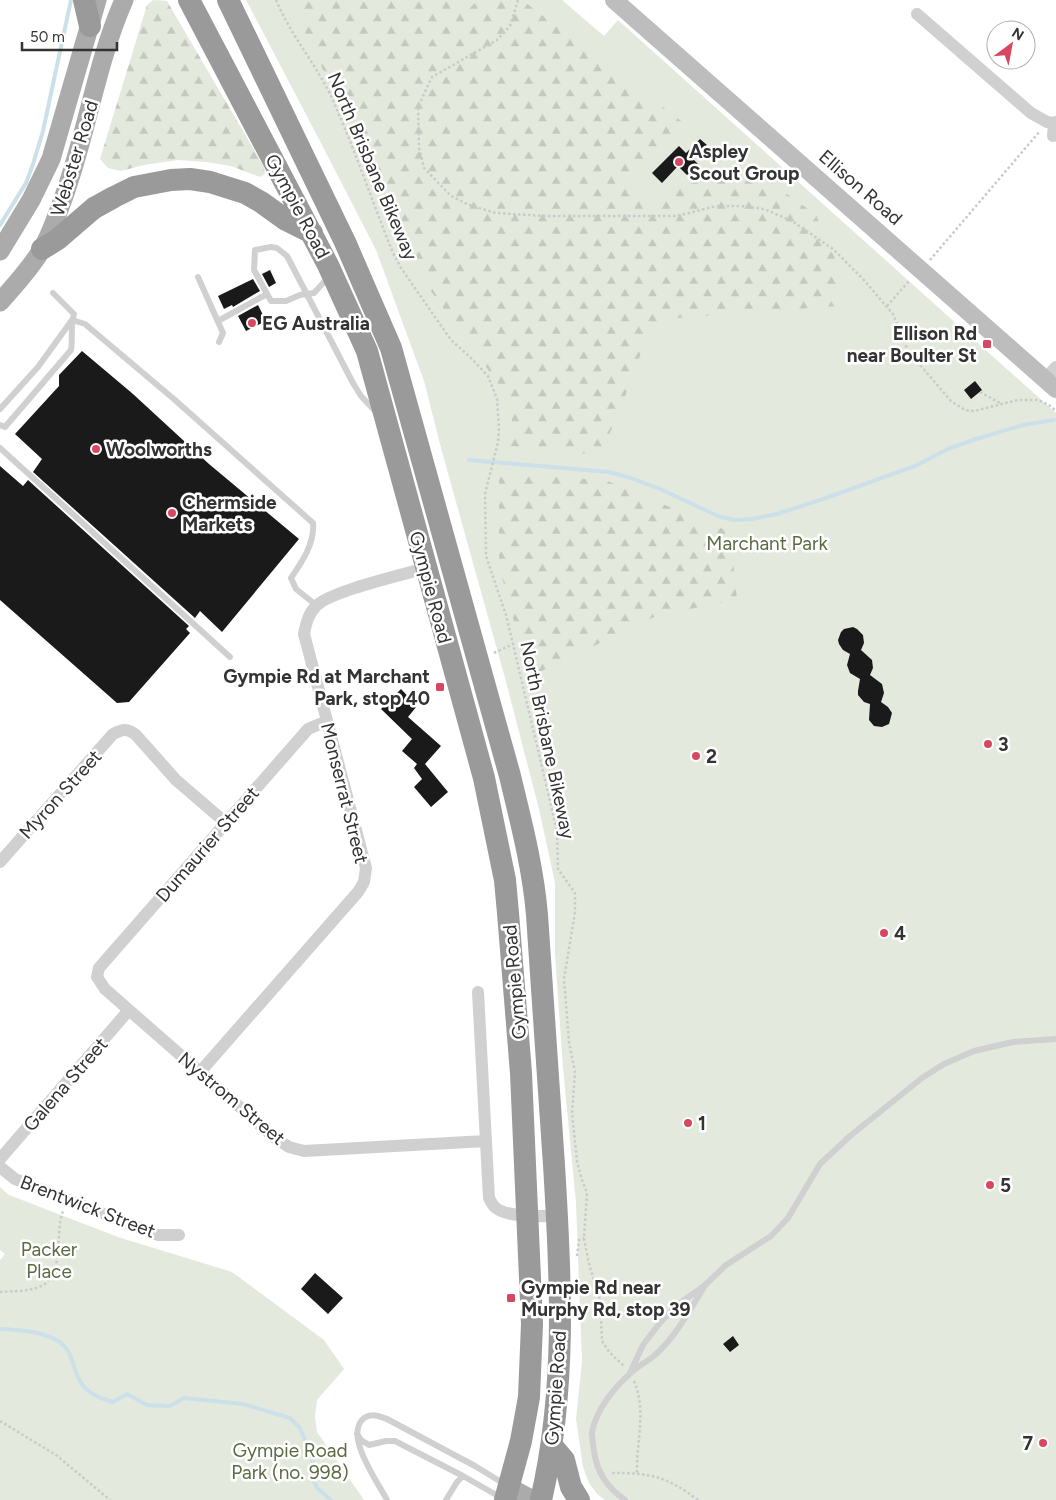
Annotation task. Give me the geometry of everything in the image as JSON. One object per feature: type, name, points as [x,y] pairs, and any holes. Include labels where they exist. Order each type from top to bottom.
[{"type":"highway","points":[[84,0],[90,26]]},
{"type":"highway","name":"Gympie Road","points":[[189,0],[312,233],[367,351],[484,778],[505,880],[521,1073],[532,1324],[530,1382],[521,1442],[506,1496]]},
{"type":"highway","name":"Gympie Road","points":[[228,0],[345,242],[391,348],[510,776],[527,845],[535,888],[560,1273],[559,1388],[552,1446],[541,1500]]},
{"type":"highway","points":[[42,249],[58,239],[94,208],[134,187],[180,180],[210,182],[245,193],[286,220],[312,233]]},
{"type":"highway","points":[[552,1446],[564,1460],[571,1487],[579,1500]]},
{"type":"main road","name":"Webster Road","points":[[0,251],[31,200],[51,159],[97,0]]},
{"type":"main road","name":"Webster Road","points":[[0,302],[28,269],[51,232],[68,188],[112,30],[124,0]]},
{"type":"main road","name":"Ellison Road","points":[[614,0],[921,269],[1052,378]]},
{"type":"main road","points":[[506,1496],[533,1500]]},
{"type":"street","points":[[917,14],[1031,113],[1052,126]]},
{"type":"street","points":[[316,605],[334,595],[426,568]]},
{"type":"street","name":"Monserrat Street","points":[[200,1072],[358,892],[364,882],[366,868],[304,634],[307,619],[316,605]]},
{"type":"street","name":"Dumaurier Street","points":[[98,977],[99,968],[308,729],[327,721]]},
{"type":"street","name":"Myron Street","points":[[0,862],[114,734],[123,729],[131,731],[136,735],[176,780],[226,823]]},
{"type":"street","name":"Nystrom Street","points":[[98,977],[105,989],[275,1138],[289,1147],[304,1151],[486,1141]]},
{"type":"street","name":"Gympie Road","points":[[478,992],[489,1198],[495,1208],[500,1211],[527,1215],[557,1216]]},
{"type":"street","name":"Galena Street","points":[[0,1159],[129,1010]]},
{"type":"street","name":"Brentwick Street","points":[[0,1166],[16,1179],[67,1200],[158,1235],[179,1235]]},
{"type":"lane","points":[[333,276],[324,282],[314,293],[306,294],[300,294],[286,301],[271,301],[254,270],[255,250],[271,247],[287,256],[306,294],[352,383],[388,428]]},
{"type":"lane","points":[[198,277],[224,333],[219,342]]},
{"type":"lane","points":[[0,409],[38,367],[72,320],[74,314],[53,293]]},
{"type":"lane","points":[[218,321],[267,294]]},
{"type":"lane","points":[[0,424],[5,427],[70,352],[73,338],[72,320]]},
{"type":"lane","points":[[72,320],[85,324],[122,354],[313,523],[314,530],[311,542],[291,578],[296,589],[316,605]]},
{"type":"lane","points":[[0,448],[230,657]]},
{"type":"lane","points":[[630,1373],[643,1346],[659,1324],[676,1306],[704,1286],[726,1265],[771,1236],[788,1218],[820,1164],[850,1136],[922,1078],[944,1064],[974,1051],[1014,1042],[1056,1039]]},
{"type":"lane","points":[[625,1500],[614,1492],[600,1473],[596,1463],[592,1433],[596,1418],[604,1404],[630,1373],[656,1354],[672,1336],[704,1286]]},
{"type":"lane","points":[[388,1500],[360,1448],[357,1433],[359,1424],[365,1418],[372,1415],[380,1417],[475,1466],[506,1496]]},
{"type":"lane","points":[[357,1433],[361,1440],[369,1445],[395,1441],[506,1496]]},
{"type":"lane","points":[[446,1500],[463,1476]]},
{"type":"path","name":"North Brisbane Bikeway","points":[[276,0],[282,16],[331,96],[393,253],[401,268],[450,340],[488,376],[497,399],[498,442],[484,494],[486,556],[506,615],[513,644],[556,831],[558,869],[576,893],[575,912],[564,979],[569,1042],[575,1072],[572,1112],[577,1161],[580,1177],[587,1193],[584,1238],[589,1264],[600,1300],[602,1341],[610,1353],[630,1373],[638,1391],[641,1414],[637,1473]]},
{"type":"path","points":[[518,0],[510,26],[497,40],[432,77],[418,107],[419,148],[424,168],[451,196],[469,206],[496,213],[545,216],[677,216],[716,206],[741,206],[764,209],[792,221],[833,249],[894,314],[908,351],[952,401],[965,410],[974,411],[1018,400],[1038,400],[1056,411]]},
{"type":"path","points":[[887,306],[1052,126]]},
{"type":"path","points":[[980,392],[1000,403]]},
{"type":"path","points":[[494,659],[494,653],[513,644]]},
{"type":"path","points":[[0,1292],[32,1289],[44,1285],[50,1278],[56,1268],[59,1221],[67,1200]]},
{"type":"path","points":[[577,1257],[580,1240],[584,1238]]},
{"type":"path","points":[[0,1422],[56,1455],[110,1500]]},
{"type":"path","points":[[600,1473],[637,1473],[656,1476],[677,1485],[698,1500]]},
{"type":"green space","points":[[153,0],[167,1],[264,167],[265,174],[260,177],[231,166],[178,160],[144,165],[121,171],[108,168],[100,159],[147,5]]},
{"type":"green space","name":"Marchant Park","points":[[246,0],[562,0],[604,36],[618,20],[1056,413],[1056,1500],[605,1500],[597,1494],[589,1483],[583,1467],[576,1419],[582,1362],[576,1203],[563,1068],[555,954],[555,883],[539,809],[424,381],[376,250]]},
{"type":"green space","points":[[289,0],[454,0],[465,13],[478,0],[522,0],[689,127],[642,161],[627,193],[645,204],[719,171],[760,174],[816,215],[845,281],[837,306],[666,319],[648,334],[620,410],[600,455],[510,446],[513,404],[417,272],[362,149]]},
{"type":"green space","points":[[499,474],[605,480],[730,532],[737,599],[654,617],[529,677],[499,566]]},
{"type":"green space","points":[[0,1187],[9,1195],[118,1237],[232,1272],[324,1340],[344,1369],[317,1400],[315,1417],[317,1432],[364,1500],[0,1500],[0,1260],[5,1254],[0,1250]]},
{"type":"building","name":"Aspley Scout Group","points":[[700,139],[707,145],[693,159],[698,164],[687,175],[678,166],[662,183],[652,173],[679,146],[686,153]]},
{"type":"building","points":[[270,270],[276,283],[269,287],[262,274]]},
{"type":"building","points":[[253,279],[260,291],[233,307],[232,305],[224,309],[218,296]]},
{"type":"building","name":"EG Australia","points":[[258,305],[266,321],[246,331],[238,316]]},
{"type":"building","name":"Chermside Markets","points":[[82,351],[133,394],[209,464],[299,539],[222,632],[200,611],[195,618],[33,472],[42,459],[15,434],[59,386],[59,375]]},
{"type":"building","points":[[975,381],[982,390],[971,399],[964,390]]},
{"type":"building","points":[[0,466],[23,486],[28,480],[189,626],[186,629],[190,633],[129,702],[117,703],[0,600]]},
{"type":"building","points":[[853,627],[863,635],[864,643],[861,650],[872,660],[873,668],[870,675],[882,684],[884,693],[881,702],[892,713],[889,724],[882,727],[874,726],[869,720],[870,704],[864,702],[858,695],[860,679],[850,673],[847,665],[850,654],[843,650],[839,644],[838,640],[841,632],[844,629]]},
{"type":"building","points":[[401,689],[417,706],[408,717],[441,746],[425,764],[448,792],[431,807],[414,787],[422,779],[414,768],[417,764],[402,751],[412,739],[381,709]]},
{"type":"building","points":[[315,1273],[343,1298],[328,1314],[301,1289]]},
{"type":"building","points":[[733,1336],[739,1345],[730,1352],[723,1344]]},
{"type":"waterway","points":[[0,225],[26,183],[33,164],[43,131],[71,0]]},
{"type":"waterway","points":[[469,460],[609,472],[660,489],[718,516],[733,520],[752,519],[777,514],[823,499],[915,466],[948,449],[976,439],[1023,425],[1054,420]]},
{"type":"waterway","points":[[0,1329],[38,1333],[60,1342],[70,1354],[79,1379],[85,1388],[98,1397],[113,1402],[127,1394],[147,1405],[170,1406],[184,1398],[243,1404],[290,1418],[300,1428],[313,1461],[311,1475],[317,1488],[331,1500]]},
{"type":"place","name":"Aspley Scout Group","points":[[679,162]]},
{"type":"place","name":"EG Australia","points":[[252,323]]},
{"type":"place","name":"Ellison Rd near Boulter St","points":[[987,344]]},
{"type":"place","name":"Woolworths","points":[[96,449]]},
{"type":"place","name":"Chermside Markets","points":[[172,513]]},
{"type":"place","name":"Gympie Rd at Marchant Park, stop 40","points":[[440,687]]},
{"type":"place","name":"3","points":[[988,744]]},
{"type":"place","name":"2","points":[[696,756]]},
{"type":"place","name":"4","points":[[884,933]]},
{"type":"place","name":"1","points":[[688,1123]]},
{"type":"place","name":"5","points":[[990,1185]]},
{"type":"place","name":"Gympie Rd near Murphy Rd, stop 39","points":[[511,1298]]},
{"type":"place","name":"7","points":[[1043,1443]]},
{"type":"park label","name":"Packer Place","points":[[49,1260]]},
{"type":"park label","name":"Gympie Road Park (no. 998)","points":[[290,1461]]}]
